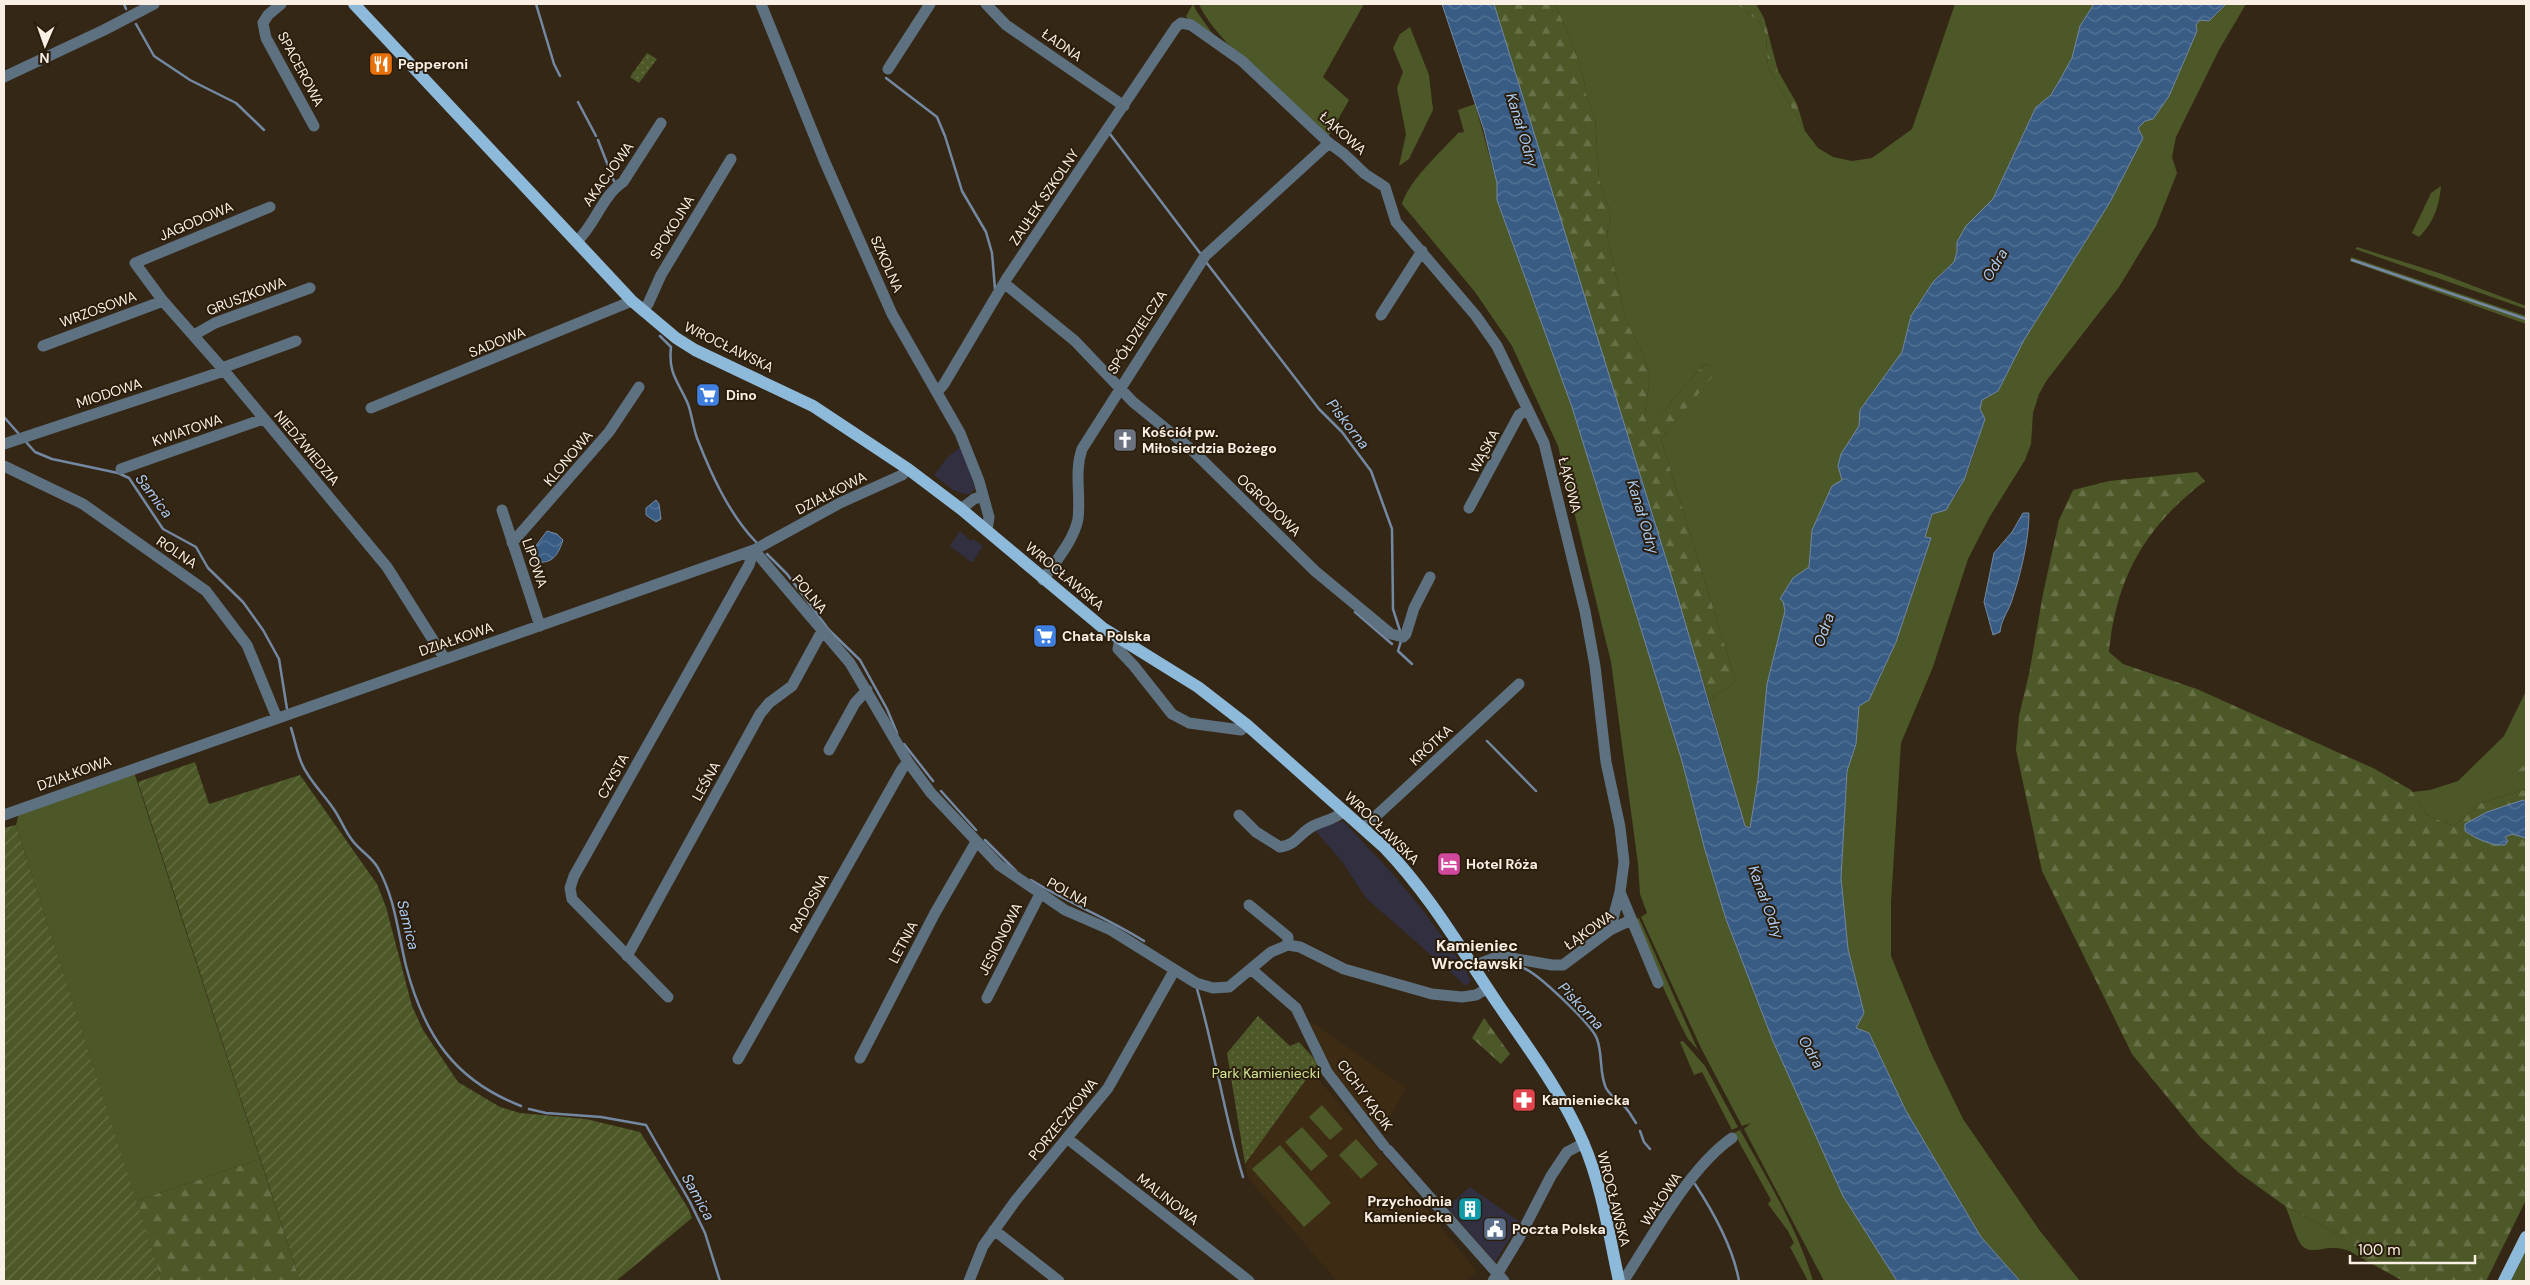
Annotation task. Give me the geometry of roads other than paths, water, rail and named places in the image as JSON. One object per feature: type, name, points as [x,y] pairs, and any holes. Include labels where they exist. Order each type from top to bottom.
[{"type":"main road","name":"WROCŁAWSKA","points":[[354,4],[642,310],[689,346],[813,406],[908,469],[961,509],[1043,580],[1120,639],[1198,687],[1247,725],[1363,828],[1405,869],[1488,988],[1565,1106],[1584,1143],[1595,1175],[1619,1280]]},
{"type":"main road","points":[[2504,1281],[2526,1237]]},
{"type":"street","points":[[4,76],[104,30],[154,4]]},
{"type":"street","name":"SPACEROWA","points":[[281,4],[268,15],[263,23],[266,38],[314,126]]},
{"type":"street","name":"SZKOLNA","points":[[761,4],[824,160],[892,314],[938,391],[960,433],[989,517],[987,531]]},
{"type":"street","points":[[888,69],[930,4]]},
{"type":"street","name":"ŁADNA","points":[[986,4],[1006,25],[1124,106]]},
{"type":"street","name":"ZAUŁEK SZKOLNY","points":[[938,391],[1004,283],[1176,26],[1181,23]]},
{"type":"street","name":"ŁĄKOWA","points":[[1181,23],[1191,25],[1242,61],[1329,143],[1365,174],[1385,187],[1396,222],[1422,250],[1476,316],[1497,346],[1544,444],[1585,611],[1595,666],[1606,762],[1620,827],[1624,862],[1620,892],[1631,920],[1610,930],[1563,965],[1552,966],[1500,956],[1473,966]]},
{"type":"street","name":"AKACJOWA","points":[[576,242],[584,235],[614,188],[623,182],[661,123]]},
{"type":"street","name":"SPÓŁDZIELCZA","points":[[1043,580],[1075,529],[1078,512],[1078,471],[1082,449],[1205,256],[1329,143]]},
{"type":"street","name":"SPOKOJNA","points":[[642,310],[648,304],[660,275],[731,159]]},
{"type":"street","name":"JAGODOWA","points":[[135,263],[270,207]]},
{"type":"street","points":[[1381,315],[1422,250]]},
{"type":"street","name":"NIEDŹWIEDZIA","points":[[135,263],[163,301],[223,369],[387,567],[445,659]]},
{"type":"street","name":"OGRODOWA","points":[[1004,283],[1075,341],[1119,389],[1192,450],[1315,571],[1391,634],[1397,637],[1406,634],[1414,608],[1430,577]]},
{"type":"street","name":"GRUSZKOWA","points":[[194,335],[215,323],[310,288]]},
{"type":"street","name":"WRZOSOWA","points":[[43,346],[163,301]]},
{"type":"street","name":"SADOWA","points":[[371,408],[632,301]]},
{"type":"street","name":"MIODOWA","points":[[4,444],[223,369],[296,341]]},
{"type":"street","name":"KLONOWA","points":[[512,544],[609,432],[639,387]]},
{"type":"street","name":"WĄSKA","points":[[1469,508],[1520,415],[1527,410]]},
{"type":"street","name":"KWIATOWA","points":[[120,469],[263,419]]},
{"type":"street","name":"ROLNA","points":[[4,466],[83,504],[206,591],[247,645],[277,718]]},
{"type":"street","name":"DZIAŁKOWA","points":[[4,815],[754,550],[840,503],[902,475],[908,469]]},
{"type":"street","points":[[961,509],[974,499],[983,496]]},
{"type":"street","name":"LIPOWA","points":[[502,510],[540,626]]},
{"type":"street","name":"POLNA","points":[[754,550],[850,663],[868,690],[908,762],[931,793],[998,865],[1065,910],[1111,930],[1196,983],[1221,988],[1237,982],[1271,952],[1288,945]]},
{"type":"street","name":"CZYSTA","points":[[668,997],[572,899],[570,888],[574,876],[749,565],[754,550]]},
{"type":"street","name":"LEŚNA","points":[[627,956],[760,714],[769,703],[792,686],[822,631]]},
{"type":"street","points":[[1120,639],[1118,649],[1172,714],[1189,723],[1207,727],[1241,730],[1247,725]]},
{"type":"street","name":"KRÓTKA","points":[[1363,828],[1519,684]]},
{"type":"street","points":[[829,750],[855,702],[868,690]]},
{"type":"street","name":"RADOSNA","points":[[738,1059],[897,777],[908,762]]},
{"type":"street","points":[[1239,815],[1256,832],[1280,847],[1292,845],[1310,827],[1334,820],[1344,811]]},
{"type":"street","name":"LETNIA","points":[[860,1058],[936,913],[976,842]]},
{"type":"street","points":[[1610,930],[1620,892]]},
{"type":"street","name":"JESIONOWA","points":[[987,998],[1040,894]]},
{"type":"street","points":[[1249,905],[1288,937],[1288,945],[1300,946],[1344,969],[1432,994],[1462,997],[1476,995],[1488,988]]},
{"type":"street","points":[[1631,920],[1658,983]]},
{"type":"street","name":"CICHY KĄCIK","points":[[1251,969],[1296,1008],[1333,1081],[1386,1148],[1498,1279]]},
{"type":"street","name":"PORZECZKOWA","points":[[969,1281],[983,1246],[994,1230],[1016,1200],[1068,1140],[1108,1088],[1174,971]]},
{"type":"street","name":"WAŁOWA","points":[[1619,1280],[1626,1278],[1689,1183],[1719,1147],[1732,1138]]},
{"type":"street","name":"MALINOWA","points":[[1068,1140],[1249,1281]]},
{"type":"street","points":[[1498,1279],[1551,1176],[1566,1152],[1584,1143]]},
{"type":"street","points":[[994,1230],[1059,1281]]},
{"type":"water","points":[[1442,4],[1494,4],[1672,578],[1745,826],[1750,828],[1758,779],[1767,684],[1785,611],[1783,601],[1780,599],[1793,578],[1809,567],[1812,530],[1832,486],[1842,480],[1838,466],[1841,454],[1859,426],[1860,410],[1902,352],[1911,316],[1933,282],[1954,262],[1957,242],[1966,226],[1993,199],[2036,107],[2051,95],[2072,58],[2080,26],[2094,4],[2226,4],[2209,21],[2200,20],[2196,25],[2197,31],[2169,96],[2153,119],[2145,121],[2138,128],[2143,138],[2110,202],[2024,340],[1998,391],[1982,400],[1980,409],[1985,419],[1964,480],[1946,510],[1932,514],[1925,537],[1931,538],[1896,642],[1869,700],[1859,706],[1856,744],[1847,771],[1841,878],[1848,949],[1864,1013],[1856,1028],[1869,1033],[1906,1111],[1981,1237],[2020,1281],[1897,1281],[1843,1196],[1773,1041],[1726,919],[1705,850],[1682,761],[1572,407],[1497,200],[1497,183],[1484,130]]},
{"type":"water","points":[[656,500],[659,504],[661,519],[656,522],[646,515],[646,508]]},
{"type":"water","points":[[2023,513],[2029,513],[2029,524],[2021,570],[2000,632],[1993,635],[1984,602],[1994,553],[2012,532]]},
{"type":"water","points":[[547,531],[557,534],[563,540],[557,554],[551,560],[536,562],[532,551]]},
{"type":"water","points":[[2523,800],[2526,802],[2526,838],[2512,834],[2505,837],[2508,841],[2505,845],[2500,845],[2474,837],[2465,831],[2465,824],[2487,812]]},
{"type":"waterway","points":[[124,4],[126,9]]},
{"type":"waterway","points":[[536,4],[554,64],[560,76]]},
{"type":"waterway","points":[[136,24],[154,56],[190,80],[236,103],[264,130]]},
{"type":"waterway","points":[[886,78],[937,117],[962,191],[986,232],[992,253],[995,289]]},
{"type":"waterway","points":[[578,102],[596,136]]},
{"type":"waterway","name":"Piskorna","points":[[1110,134],[1200,253]]},
{"type":"waterway","points":[[598,140],[614,181]]},
{"type":"waterway","points":[[2352,260],[2526,319]]},
{"type":"waterway","name":"Piskorna","points":[[1206,262],[1319,409],[1342,432],[1371,471],[1392,529],[1393,609],[1400,631]]},
{"type":"waterway","points":[[660,336],[671,347],[672,371],[688,404],[697,438],[708,465],[737,519],[756,542]]},
{"type":"waterway","name":"Samica","points":[[4,417],[19,434]]},
{"type":"waterway","name":"Samica","points":[[26,442],[35,452],[52,459],[118,473],[129,478],[163,529],[196,547],[208,568],[243,602],[263,630],[279,659],[287,709]]},
{"type":"waterway","points":[[767,554],[787,574],[829,630],[860,660],[887,709],[897,733]]},
{"type":"waterway","points":[[1355,612],[1392,644]]},
{"type":"waterway","name":"Piskorna","points":[[1401,641],[1398,651],[1412,664]]},
{"type":"waterway","name":"Samica","points":[[291,728],[300,760],[305,770],[331,805],[352,840],[375,864],[384,879],[392,903],[413,991],[433,1034],[445,1052],[477,1083],[521,1106]]},
{"type":"waterway","name":"Piskorna","points":[[1487,741],[1536,791]]},
{"type":"waterway","points":[[904,744],[933,781]]},
{"type":"waterway","points":[[941,791],[976,830]]},
{"type":"waterway","points":[[985,840],[1016,871]]},
{"type":"waterway","points":[[1031,880],[1144,941]]},
{"type":"waterway","name":"Piskorna","points":[[1489,970],[1510,967],[1523,968],[1540,979],[1576,1012],[1597,1039],[1602,1076],[1606,1088],[1626,1109],[1636,1123]]},
{"type":"waterway","points":[[1197,989],[1243,1177]]},
{"type":"waterway","name":"Samica","points":[[529,1109],[546,1113],[601,1117],[646,1125],[690,1202],[705,1233],[720,1281]]},
{"type":"waterway","name":"Piskorna","points":[[1640,1131],[1644,1142],[1650,1149]]},
{"type":"waterway","name":"Piskorna","points":[[1695,1184],[1722,1231],[1739,1281]]},
{"type":"place","name":"Pepperoni","points":[[381,64]]},
{"type":"place","name":"Dino","points":[[708,395]]},
{"type":"place","name":"Kościół pw. Miłosierdzia Bożego","points":[[1125,440]]},
{"type":"place","name":"Chata Polska","points":[[1045,636]]},
{"type":"place","name":"Hotel Róża","points":[[1449,864]]},
{"type":"place","name":"Kamieniecka","points":[[1524,1100]]},
{"type":"place","name":"Przychodnia Kamieniecka","points":[[1470,1209]]},
{"type":"place","name":"Poczta Polska","points":[[1495,1229]]},
{"type":"district","name":"Kamieniec Wrocławski","points":[[1477,954]]},
{"type":"water label","name":"Kanał Odry","points":[[1522,130]]},
{"type":"water label","name":"Odra","points":[[1995,265]]},
{"type":"water label","name":"Kanał Odry","points":[[1643,517]]},
{"type":"water label","name":"Odra","points":[[1824,630]]},
{"type":"water label","name":"Kanał Odry","points":[[1766,902]]},
{"type":"water label","name":"Odra","points":[[1811,1052]]},
{"type":"park label","name":"Park Kamieniecki","points":[[1266,1073]]}]
